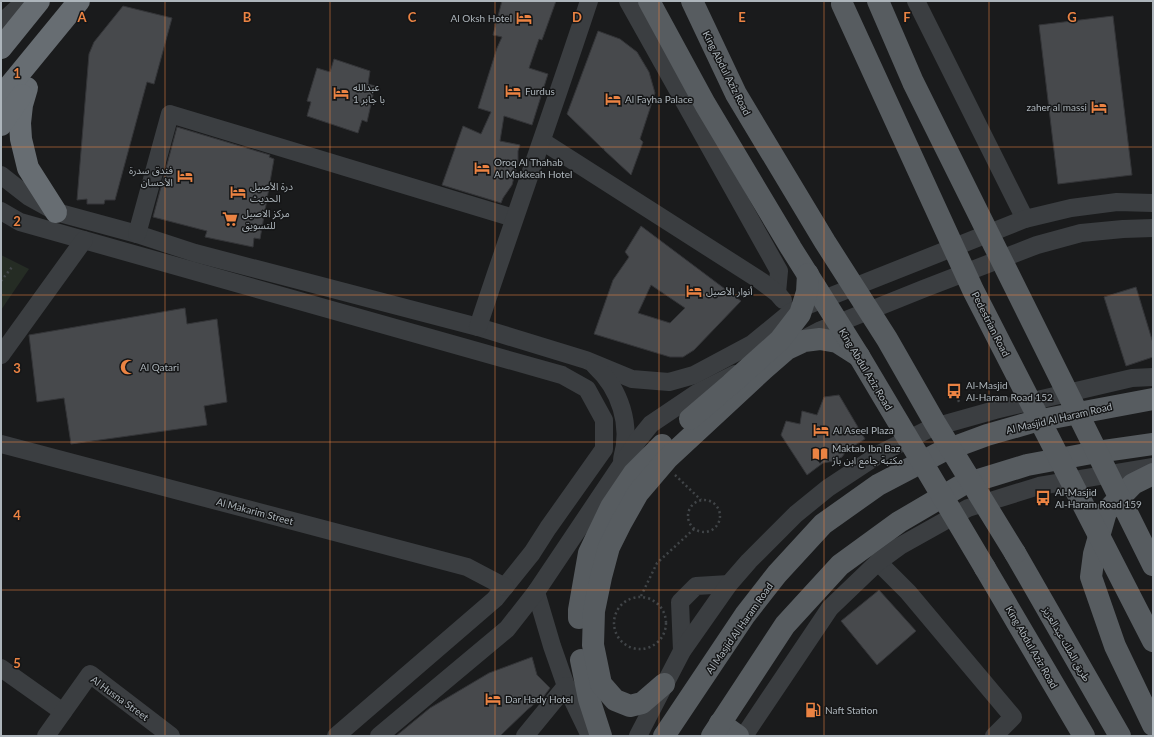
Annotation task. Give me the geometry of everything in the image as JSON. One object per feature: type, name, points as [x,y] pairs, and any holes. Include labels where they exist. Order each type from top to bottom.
[{"type":"highway","points":[[1,48],[39,1]]},
{"type":"highway","points":[[1,96],[79,1]]},
{"type":"highway","points":[[1,125],[48,58],[58,26]]},
{"type":"highway","points":[[27,88],[22,105],[20,139],[28,168],[56,212]]},
{"type":"main road","name":"King Abdul Aziz Road","points":[[649,1],[705,104],[859,356],[1084,736]]},
{"type":"main road","name":"King Abdul Aziz Road","points":[[692,1],[736,94],[825,242],[887,339],[935,423],[1015,553]]},
{"type":"main road","points":[[878,1],[913,82],[1153,565]]},
{"type":"main road","name":"Pedestrian Road","points":[[841,3],[974,290],[1153,641]]},
{"type":"main road","points":[[601,736],[589,699],[580,655],[587,610],[589,553],[611,507],[634,473],[672,435],[780,340],[800,314],[808,292],[808,274]]},
{"type":"main road","points":[[664,684],[642,702],[630,706],[615,700],[601,684],[587,610],[601,577],[609,547],[638,493],[667,459],[786,349],[804,341],[820,339],[838,342],[859,356]]},
{"type":"main road","name":"Al Masjid Al Haram Road","points":[[664,736],[745,615],[777,574],[823,524],[878,485],[940,452],[987,435],[1036,421],[1153,399]]},
{"type":"main road","points":[[738,736],[716,729],[785,625],[840,565],[899,522],[962,485],[1027,466],[1097,452],[1153,444]]},
{"type":"main road","points":[[1153,474],[1133,484],[1106,512],[1094,554],[1091,577],[1115,646],[1153,725]]},
{"type":"main road","name":"طريق الملك عبدالعزيز","points":[[1015,553],[1120,736]]},
{"type":"street","points":[[1,23],[26,1]]},
{"type":"street","points":[[478,327],[514,218],[590,1]]},
{"type":"street","points":[[628,1],[779,271],[778,293]]},
{"type":"street","points":[[916,1],[1025,219]]},
{"type":"street","points":[[137,234],[170,114],[514,218]]},
{"type":"street","points":[[542,141],[761,281],[778,293],[791,312]]},
{"type":"street","points":[[1,175],[28,197],[56,212],[137,234],[195,252],[478,327],[586,360],[632,379],[669,382],[694,376],[752,344],[791,312],[1025,219],[1071,208],[1117,202],[1153,203]]},
{"type":"street","points":[[1,211],[20,222],[562,375],[587,389],[604,420],[604,449],[552,522],[532,553],[495,599],[336,736]]},
{"type":"street","points":[[1,222],[20,222]]},
{"type":"street","points":[[379,736],[508,629],[536,592],[638,440],[651,424],[697,393],[821,330],[1037,245],[1081,233],[1153,228]]},
{"type":"street","points":[[1,355],[84,240]]},
{"type":"street","points":[[586,360],[596,367],[604,376],[622,407],[625,419],[626,443],[620,467]]},
{"type":"street","points":[[638,736],[682,651],[729,584],[749,561],[796,514],[828,488],[881,453],[931,428],[995,410],[1132,378],[1153,377]]},
{"type":"street","name":"Al Makarim Street","points":[[1,444],[467,567],[505,587]]},
{"type":"street","points":[[744,736],[830,608],[878,562],[900,546],[968,508],[1039,486],[1153,467]]},
{"type":"street","points":[[878,562],[908,592],[1013,717],[994,736]]},
{"type":"street","points":[[682,651],[680,602],[696,586],[729,584]]},
{"type":"street","points":[[536,592],[566,686],[590,736]]},
{"type":"street","points":[[1,668],[63,712]]},
{"type":"street","name":"Al Husna Street","points":[[46,736],[90,674],[171,736]]},
{"type":"street","points":[[525,736],[566,686]]},
{"type":"path","points":[[1,281],[12,267]]},
{"type":"path","points":[[672,472],[702,500],[712,502],[716,505],[720,514],[719,520],[714,528],[709,531],[699,531],[694,529],[688,520],[687,515],[689,509],[692,505],[702,500]]},
{"type":"path","points":[[641,596],[657,563],[694,529]]},
{"type":"path","points":[[641,596],[649,598],[657,603],[662,609],[666,626],[663,634],[652,646],[644,649],[636,649],[628,646],[620,640],[616,633],[614,616],[624,601],[633,597],[641,596]]},
{"type":"shaded area","points":[[1,255],[29,269],[1,310]]},
{"type":"building","points":[[502,1],[556,1],[542,40],[539,39],[529,68],[548,74],[532,125],[504,116],[500,141],[520,145],[518,151],[518,162],[512,185],[501,203],[442,185],[463,126],[481,134],[491,112],[478,108],[497,48],[502,37],[493,35]]},
{"type":"building","points":[[123,6],[172,18],[154,84],[147,82],[115,200],[105,200],[104,204],[87,204],[87,199],[77,200],[89,54],[94,42]]},
{"type":"building","points":[[1113,16],[1132,175],[1058,184],[1039,25]]},
{"type":"building","name":"Al Fayha Palace","points":[[598,31],[620,39],[637,52],[649,72],[655,93],[640,139],[643,142],[631,175],[567,114]]},
{"type":"building","name":"عبدالله با جابر 1","points":[[334,59],[370,71],[368,84],[375,86],[367,122],[362,120],[358,133],[307,116],[311,102],[307,101],[317,68],[330,72]]},
{"type":"building","points":[[177,127],[270,155],[269,157],[274,159],[260,239],[254,238],[253,247],[205,237],[207,231],[153,217]]},
{"type":"building","name":"أنوار الأصيل","points":[[641,226],[741,301],[694,350],[683,357],[670,357],[594,334],[613,280],[629,257],[625,252]],"holes":[[[651,285],[685,308],[670,323],[638,313]]]},
{"type":"building","points":[[1136,287],[1153,343],[1153,357],[1126,366],[1104,297]]},
{"type":"building","name":"Al Qatari","points":[[185,308],[187,324],[217,319],[227,402],[204,406],[207,425],[71,444],[64,398],[37,402],[29,335]]},
{"type":"building","name":"Al Aseel Plaza","points":[[839,395],[865,439],[847,450],[842,457],[834,461],[823,463],[807,475],[781,435],[786,421],[800,424],[802,411],[817,415],[824,397]]},
{"type":"building","points":[[879,590],[916,631],[877,665],[841,621]]},
{"type":"building","name":"Dar Hady Hotel","points":[[532,657],[537,675],[550,688],[544,696],[500,736],[396,736],[430,708],[489,673]]},
{"type":"place","name":"Al Oksh Hotel","points":[[524,18]]},
{"type":"place","name":"Furdus","points":[[513,91]]},
{"type":"place","name":"عبدالله با جابر 1","points":[[341,93]]},
{"type":"place","name":"Al Fayha Palace","points":[[613,99]]},
{"type":"place","name":"zaher al massi","points":[[1099,107]]},
{"type":"place","name":"Oroq Al Thahab Al Makkeah Hotel","points":[[482,168]]},
{"type":"place","name":"فندق سدرة الأحسان","points":[[185,176]]},
{"type":"place","name":"درة الأصيل الحديث","points":[[238,192]]},
{"type":"place","name":"مركز الاصيل للتسويق","points":[[230,219]]},
{"type":"place","name":"أنوار الأصيل","points":[[694,291]]},
{"type":"place","name":"Al Qatari","points":[[128,367]]},
{"type":"place","name":"Al-Masjid Al-Haram Road 152","points":[[954,391]]},
{"type":"place","name":"Al Aseel Plaza","points":[[821,430]]},
{"type":"place","name":"Maktab Ibn Baz مكتبة جامع ابن باز","points":[[820,454]]},
{"type":"place","name":"Al-Masjid Al-Haram Road 159","points":[[1043,498]]},
{"type":"place","name":"Dar Hady Hotel","points":[[493,699]]},
{"type":"place","name":"Naft Station","points":[[813,710]]}]
